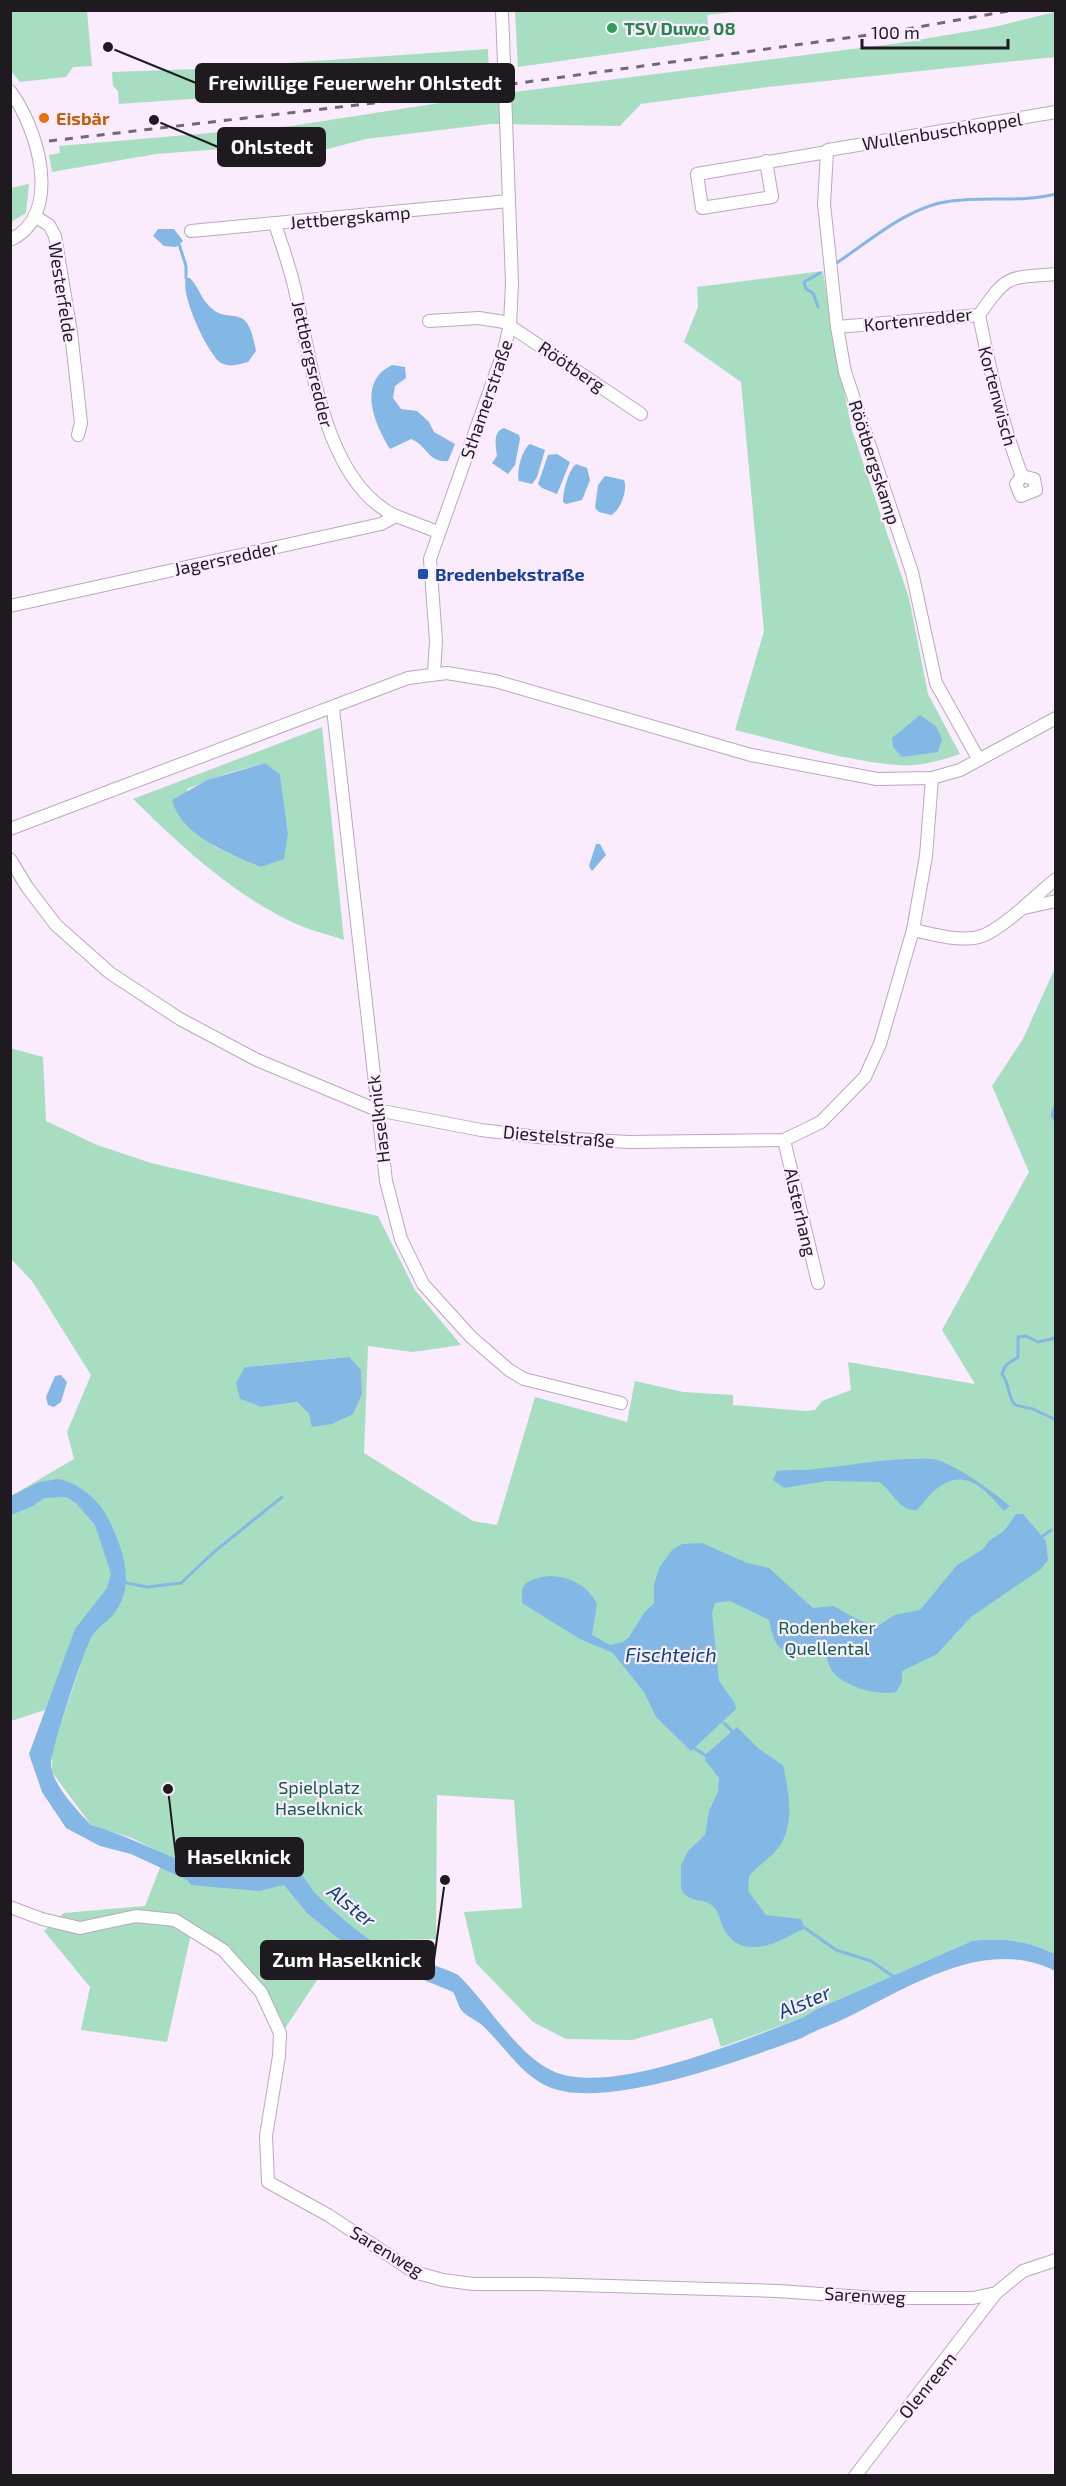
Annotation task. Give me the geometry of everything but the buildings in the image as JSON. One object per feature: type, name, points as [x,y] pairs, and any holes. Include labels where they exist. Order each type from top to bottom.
[{"type":"street","name":"Sthamerstraße","points":[[434,673],[436,641],[429,564],[438,532],[504,350],[510,325],[512,284],[502,10]]},
{"type":"street","points":[[10,91],[28,119],[42,195],[36,217],[25,232],[10,240]]},
{"type":"street","name":"Wullenbuschkoppel","points":[[766,161],[772,197],[702,208],[697,174],[766,161],[1056,112]]},
{"type":"street","name":"Röötbergskamp","points":[[828,151],[824,204],[837,327],[845,372],[912,572],[936,683],[979,760]]},
{"type":"street","name":"Jettbergskamp","points":[[191,231],[508,201]]},
{"type":"street","name":"Westerfelde","points":[[36,217],[49,225],[55,236],[71,332],[81,423],[78,435]]},
{"type":"street","name":"Jettbergsredder","points":[[275,224],[294,286],[330,438],[357,481],[380,509],[396,516]]},
{"type":"street","name":"Kortenredder","points":[[837,327],[979,315],[1000,285],[1013,278],[1056,274]]},
{"type":"street","name":"Kortenwisch","points":[[979,315],[991,378],[1008,441],[1022,476]]},
{"type":"street","name":"Röötberg","points":[[429,321],[479,318],[498,320],[510,325],[641,414]]},
{"type":"street","points":[[396,516],[438,532]]},
{"type":"street","name":"Jagersredder","points":[[10,606],[381,524],[396,516]]},
{"type":"street","points":[[10,829],[333,709],[390,684],[434,673],[456,674],[495,681],[751,755],[877,778],[932,778],[979,760],[1056,718]]},
{"type":"street","name":"Haselknick","points":[[333,709],[386,1181],[401,1239],[423,1284],[471,1337],[509,1370],[524,1378],[549,1386],[621,1403]]},
{"type":"street","name":"Diestelstraße","points":[[10,859],[27,888],[56,925],[110,973],[180,1019],[257,1060],[377,1110],[538,1137],[629,1142],[784,1140],[821,1122],[865,1077],[880,1044],[913,930],[926,856],[932,778]]},
{"type":"street","points":[[913,930],[954,938],[982,936],[1023,908],[1056,879]]},
{"type":"street","points":[[1023,908],[1056,901]]},
{"type":"street","name":"Alsterhang","points":[[784,1140],[818,1283]]},
{"type":"street","name":"Sarenweg","points":[[10,1907],[42,1919],[80,1928],[136,1916],[175,1920],[223,1950],[261,1992],[280,2033],[279,2056],[266,2136],[268,2182],[328,2215],[414,2271],[443,2280],[473,2284],[758,2290],[877,2298],[973,2298],[996,2293],[1023,2271],[1056,2260]]},
{"type":"street","name":"Olenreem","points":[[855,2475],[996,2293]]},
{"type":"green space","name":"TSV Duwo 08","points":[[515,10],[743,11],[707,15],[710,40],[518,67]]},
{"type":"green space","points":[[10,11],[87,11],[92,66],[73,67],[66,77],[20,82],[11,71]]},
{"type":"green space","points":[[1055,12],[1055,57],[768,87],[641,104],[620,126],[490,124],[366,139],[312,153],[223,160],[221,149],[156,154],[52,172],[49,155],[60,153],[59,146],[291,126],[491,95],[900,43],[994,27]]},
{"type":"green space","points":[[488,49],[489,71],[363,87],[119,104],[118,91],[113,86],[112,72],[198,69]]},
{"type":"green space","points":[[29,184],[26,213],[11,222],[11,188]]},
{"type":"green space","points":[[823,271],[833,337],[852,430],[909,598],[928,694],[960,754],[929,763],[905,765],[857,760],[735,730],[764,631],[741,382],[684,342],[698,307],[697,287]]},
{"type":"green space","points":[[322,727],[344,940],[298,925],[248,897],[188,851],[133,799]],"holes":[[[265,763],[280,774],[288,833],[260,867],[215,847],[193,829],[187,789],[228,773]]]},
{"type":"green space","name":"Rodenbeker Quellental","points":[[1055,968],[1055,1954],[1015,1941],[972,1941],[817,2009],[802,2018],[721,2047],[712,2018],[632,2040],[566,2039],[533,2022],[476,1963],[464,1912],[522,1908],[514,1800],[437,1795],[436,1939],[343,1941],[284,2030],[265,1989],[229,1946],[193,1925],[167,2042],[81,2030],[90,1987],[44,1931],[64,1913],[145,1906],[165,1855],[132,1838],[91,1825],[52,1772],[52,1750],[81,1664],[45,1710],[11,1721],[11,1496],[74,1459],[67,1432],[91,1375],[32,1281],[11,1259],[10,1048],[43,1057],[46,1121],[97,1145],[151,1163],[378,1216],[415,1290],[461,1345],[413,1352],[368,1346],[364,1453],[473,1521],[497,1525],[535,1397],[627,1422],[635,1381],[683,1392],[733,1395],[733,1405],[806,1411],[815,1410],[822,1401],[851,1390],[848,1362],[975,1384],[942,1330],[1029,1172],[992,1086],[1023,1039]],"holes":[[[349,1357],[309,1414],[297,1402],[261,1407],[240,1399],[245,1367]]]},
{"type":"water","points":[[158,229],[174,229],[183,241],[176,247],[164,246],[153,236]]},
{"type":"water","points":[[186,278],[190,278],[206,303],[217,312],[237,316],[248,324],[256,351],[248,362],[228,365],[221,363],[215,357],[196,323],[187,297]]},
{"type":"water","points":[[392,365],[405,367],[406,378],[395,386],[393,398],[401,409],[417,411],[429,422],[434,432],[455,444],[448,461],[436,459],[411,439],[390,449],[384,439],[374,415],[372,392],[381,372]]},
{"type":"water","points":[[504,428],[519,435],[520,439],[515,465],[508,474],[492,463],[497,456],[496,436]]},
{"type":"water","points":[[530,444],[545,450],[537,477],[532,484],[519,481],[518,477],[522,456]]},
{"type":"water","points":[[557,454],[570,462],[557,494],[538,484],[548,455]]},
{"type":"water","points":[[576,464],[587,468],[590,480],[582,500],[566,504],[563,502],[565,487],[568,476]]},
{"type":"water","points":[[605,476],[624,480],[625,484],[620,505],[611,515],[599,512],[595,508],[598,485]]},
{"type":"water","points":[[920,715],[936,726],[942,739],[938,752],[902,757],[893,747],[892,738]]},
{"type":"water","points":[[265,763],[280,774],[288,833],[284,859],[260,867],[221,849],[196,833],[177,813],[172,800],[207,780]]},
{"type":"water","points":[[596,844],[600,844],[606,855],[592,871],[589,866]]},
{"type":"water","points":[[349,1357],[361,1370],[362,1394],[353,1414],[332,1424],[312,1427],[309,1414],[297,1402],[261,1407],[240,1399],[236,1383],[245,1367]]},
{"type":"water","points":[[61,1375],[67,1382],[61,1402],[54,1407],[48,1405],[46,1397],[55,1376]]},
{"type":"water","points":[[932,1459],[962,1471],[1010,1506],[1004,1511],[980,1487],[963,1480],[954,1480],[944,1484],[931,1494],[917,1510],[911,1510],[905,1508],[879,1482],[827,1481],[784,1488],[773,1480],[777,1471],[810,1470],[888,1460]]},
{"type":"water","points":[[58,1479],[83,1490],[102,1508],[116,1535],[126,1570],[124,1593],[120,1604],[113,1615],[93,1634],[87,1646],[52,1756],[52,1772],[60,1789],[72,1805],[91,1825],[193,1864],[228,1873],[280,1869],[300,1874],[330,1908],[373,1942],[393,1952],[458,1975],[515,2042],[541,2065],[555,2072],[580,2077],[610,2077],[678,2062],[802,2018],[817,2009],[972,1941],[1005,1940],[1024,1943],[1044,1950],[1055,1954],[1055,1971],[1029,1962],[1002,1959],[976,1962],[949,1969],[923,1980],[802,2038],[711,2069],[639,2088],[604,2092],[574,2093],[549,2087],[530,2076],[483,2026],[463,2012],[453,1992],[424,1980],[393,1975],[369,1963],[308,1914],[284,1885],[259,1891],[191,1885],[187,1880],[131,1854],[100,1846],[66,1828],[42,1792],[29,1754],[75,1629],[107,1588],[111,1574],[95,1525],[76,1503],[66,1497],[44,1498],[33,1506],[11,1515],[11,1496],[39,1482]]},
{"type":"water","name":"Fischteich","points":[[1016,1514],[1023,1514],[1046,1541],[1048,1560],[1041,1569],[971,1617],[937,1654],[902,1671],[902,1682],[896,1692],[880,1693],[853,1686],[837,1677],[825,1654],[788,1652],[782,1649],[777,1644],[769,1620],[730,1601],[715,1603],[712,1613],[719,1681],[735,1703],[736,1709],[691,1751],[656,1717],[644,1692],[613,1653],[580,1639],[522,1603],[522,1590],[525,1584],[545,1577],[566,1578],[584,1588],[597,1604],[592,1635],[610,1645],[623,1642],[654,1603],[654,1585],[659,1568],[672,1550],[682,1544],[702,1543],[747,1563],[769,1568],[813,1608],[833,1606],[861,1621],[878,1626],[894,1615],[920,1610],[957,1565],[982,1550],[990,1540],[1004,1531]]},
{"type":"water","points":[[737,1727],[759,1749],[783,1765],[789,1799],[786,1834],[781,1845],[749,1876],[748,1891],[766,1915],[801,1919],[805,1928],[764,1946],[743,1946],[733,1941],[723,1928],[713,1906],[688,1897],[681,1889],[681,1865],[688,1851],[705,1835],[709,1811],[718,1792],[719,1778],[705,1760],[705,1755]]},
{"type":"waterway","points":[[835,264],[890,226],[935,204],[964,200],[1043,197],[1056,194]]},
{"type":"waterway","points":[[179,244],[186,266],[186,278]]},
{"type":"waterway","points":[[818,307],[813,293],[806,289],[804,282],[820,273]]},
{"type":"waterway","points":[[1056,1104],[1052,1115],[1056,1122]]},
{"type":"waterway","points":[[1056,1338],[1038,1342],[1026,1336],[1018,1337],[1018,1357],[1006,1365],[1002,1374],[1015,1405],[1033,1409],[1056,1420]]},
{"type":"waterway","points":[[122,1582],[147,1587],[181,1583],[214,1552],[282,1497]]},
{"type":"waterway","points":[[1043,1536],[1051,1530]]},
{"type":"waterway","points":[[724,1723],[732,1731]]},
{"type":"waterway","points":[[695,1749],[705,1755]]},
{"type":"waterway","points":[[805,1928],[836,1950],[871,1961],[894,1977]]},
{"type":"railway","points":[[49,141],[374,103],[890,32],[1014,10]]},
{"type":"place","name":"TSV Duwo 08","points":[[612,28]]},
{"type":"place","name":"Freiwillige Feuerwehr Ohlstedt","points":[[108,47]]},
{"type":"place","name":"Eisbär","points":[[44,118]]},
{"type":"place","name":"Ohlstedt","points":[[154,120]]},
{"type":"place","name":"Bredenbekstraße","points":[[423,574]]},
{"type":"place","name":"Haselknick","points":[[168,1789]]},
{"type":"place","name":"Zum Haselknick","points":[[445,1880]]},
{"type":"park label","name":"Spielplatz Haselknick","points":[[319,1797]]},
{"type":"water label","name":"Alster","points":[[352,1905]]},
{"type":"water label","name":"Alster","points":[[804,2001]]}]
